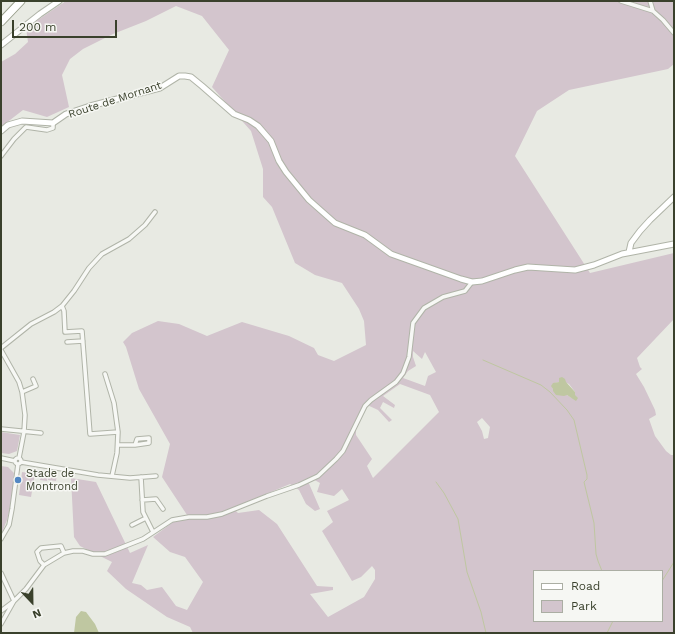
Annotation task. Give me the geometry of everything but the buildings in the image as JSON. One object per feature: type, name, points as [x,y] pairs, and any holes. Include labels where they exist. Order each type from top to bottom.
[{"type":"highway","points":[[1,15],[15,1]]},
{"type":"highway","points":[[1,22],[21,1]]},
{"type":"main road","points":[[1,45],[59,1]]},
{"type":"main road","name":"Route de Mornant","points":[[53,123],[66,114],[90,106],[160,88],[179,76],[190,77],[234,114],[249,120],[258,126],[271,141],[279,161],[286,172],[309,200],[335,223],[365,235],[391,254],[472,282]]},
{"type":"main road","points":[[1,131],[8,125],[22,121],[53,123]]},
{"type":"main road","points":[[628,252],[631,243],[640,231],[674,197]]},
{"type":"main road","points":[[472,282],[482,281],[528,267],[563,270],[585,268],[628,252],[674,244]]},
{"type":"street","points":[[622,1],[653,11],[674,33]]},
{"type":"street","points":[[650,1],[653,11]]},
{"type":"street","points":[[1,156],[14,139],[26,127],[47,130],[53,128],[53,123]]},
{"type":"street","points":[[1,540],[10,520],[18,461],[24,432],[25,415],[19,382],[1,349],[31,324],[62,306],[98,258],[102,254],[129,239],[145,225],[155,212]]},
{"type":"street","points":[[1,611],[26,589],[44,565],[64,553],[83,551],[93,554],[105,554],[143,539],[172,520],[222,514],[299,485],[318,476],[343,451],[365,406],[396,382],[403,374],[409,357],[413,323],[424,308],[443,297],[465,291],[472,282]]},
{"type":"street","points":[[62,306],[64,311],[66,332],[82,331],[90,434],[118,432]]},
{"type":"street","points":[[67,342],[83,341]]},
{"type":"street","points":[[105,374],[117,416],[118,446],[112,476]]},
{"type":"street","points":[[22,392],[36,386],[33,379]]},
{"type":"street","points":[[1,429],[41,433]]},
{"type":"street","points":[[118,446],[134,445]]},
{"type":"street","points":[[1,458],[112,476],[130,478],[156,476]]},
{"type":"street","points":[[141,477],[143,512],[154,532]]},
{"type":"street","points":[[142,500],[156,499],[163,509]]},
{"type":"street","points":[[132,525],[146,518]]},
{"type":"street","points":[[44,565],[40,561],[37,552],[41,548],[61,546],[64,553]]},
{"type":"street","points":[[1,572],[2,578],[14,601]]},
{"type":"street","points":[[1,624],[14,601]]},
{"type":"green space","points":[[66,1],[674,1],[674,64],[668,69],[569,90],[537,111],[515,156],[590,273],[674,253],[674,319],[637,358],[642,369],[636,374],[655,410],[656,415],[649,419],[655,436],[666,451],[671,455],[674,455],[674,633],[193,633],[190,627],[167,617],[126,589],[107,571],[112,562],[80,546],[74,537],[71,478],[96,482],[130,553],[148,545],[132,583],[141,585],[147,590],[162,587],[176,606],[187,610],[203,582],[185,557],[170,552],[153,537],[173,522],[189,518],[162,477],[170,444],[139,389],[126,347],[123,342],[132,333],[158,321],[179,324],[207,336],[242,322],[289,336],[314,348],[318,355],[334,361],[366,345],[364,321],[359,309],[342,283],[315,275],[295,263],[272,207],[263,197],[263,169],[251,131],[212,87],[229,50],[202,16],[176,6],[83,49],[70,59],[62,75],[69,107],[47,117],[23,110],[1,127],[1,62],[15,54],[28,42],[26,28]],"holes":[[[413,351],[422,359],[425,352],[436,372],[428,376],[425,386],[403,378],[408,371],[416,366]],[[560,380],[569,384],[575,392],[575,395],[572,398],[567,395],[561,395],[553,389],[552,385]],[[400,384],[430,395],[439,412],[373,478],[367,466],[372,459],[356,435],[356,419],[365,404],[378,410],[389,422],[392,420],[380,408],[383,402],[394,408],[395,405],[383,396]],[[482,418],[490,427],[488,438],[484,439],[477,422]],[[311,478],[320,483],[317,492],[334,496],[342,489],[349,500],[327,511],[333,522],[322,531],[352,581],[361,577],[372,566],[375,570],[375,579],[364,597],[328,617],[310,594],[333,590],[333,587],[317,586],[277,524],[259,510],[238,513],[233,508],[290,484],[299,490],[306,504],[315,511],[320,509],[307,479]]]},
{"type":"green space","points":[[1,432],[20,435],[17,451],[9,454],[1,453]]},
{"type":"green space","points":[[1,466],[8,467],[14,473],[12,500],[7,520],[1,535]]},
{"type":"green space","points":[[41,471],[48,471],[47,481],[40,480]]},
{"type":"green space","points":[[22,472],[35,474],[31,497],[19,495]]},
{"type":"green space","points":[[49,472],[57,473],[56,481],[48,480]]},
{"type":"shaded area","points":[[562,377],[575,392],[575,395],[578,398],[576,401],[567,395],[556,395],[553,391],[551,386],[553,383],[559,382],[559,378]]},
{"type":"shaded area","points":[[81,611],[86,612],[95,624],[99,633],[74,633],[76,617]]},
{"type":"waterway","points":[[483,360],[541,385],[567,410],[574,420],[587,475],[587,479],[584,482],[594,523],[596,554],[602,570]]},
{"type":"waterway","points":[[436,482],[444,493],[458,519],[467,572],[481,612],[486,633]]},
{"type":"waterway","points":[[663,579],[674,562]]},
{"type":"waterway","points":[[607,633],[612,622]]},
{"type":"place","name":"Stade de Montrond","points":[[18,480]]}]
